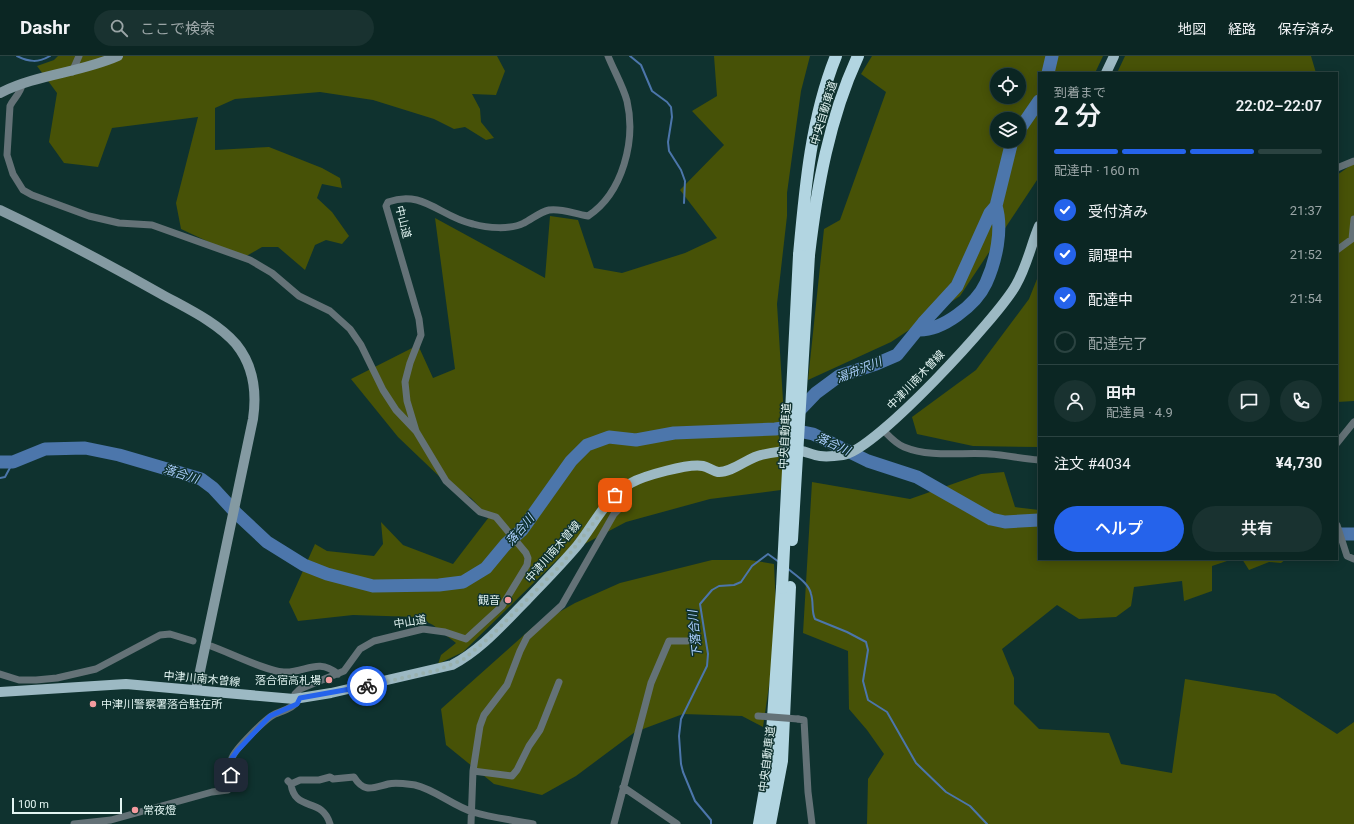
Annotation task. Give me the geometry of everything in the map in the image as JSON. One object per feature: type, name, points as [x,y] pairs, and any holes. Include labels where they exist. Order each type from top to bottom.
[{"type":"highway","name":"中央自動車道","points":[[770,824],[782,761],[786,587],[804,255],[802,217],[814,134],[821,102],[836,56]]},
{"type":"highway","name":"中央自動車道","points":[[804,255],[828,140],[837,108],[858,56]]},
{"type":"highway","name":"中央自動車道","points":[[759,824],[770,761],[786,587]]},
{"type":"main road","points":[[1106,72],[1114,56]]},
{"type":"main road","name":"中津川南木曽線","points":[[0,692],[110,684],[297,698],[331,694],[438,670],[464,659],[491,636],[561,565],[609,501],[621,489],[637,480],[668,470],[701,465],[718,472],[746,463],[758,455],[764,454],[801,451],[821,456],[850,453],[883,430],[903,414],[994,316],[1016,285],[1036,239],[1038,230]]},
{"type":"street","points":[[72,72],[79,56]]},
{"type":"street","points":[[0,93],[22,85],[72,72],[118,56]]},
{"type":"street","name":"中山道","points":[[74,824],[111,820],[188,799],[228,790],[232,786],[232,758],[270,716],[297,704],[295,694],[300,689],[347,669],[360,649],[374,641],[423,629],[445,632],[466,639],[470,637],[502,606],[527,565],[528,558],[526,553],[496,517],[480,512],[446,481],[416,431],[407,401],[405,382],[410,363],[421,335],[419,319],[386,206],[388,202],[399,198],[418,199],[457,220],[484,226],[510,226],[522,224],[546,211],[557,209],[588,216],[594,212],[609,195],[623,167],[630,136],[629,116],[626,101],[608,56]]},
{"type":"street","points":[[22,85],[20,92],[13,99],[10,106],[7,155],[13,174],[23,190],[32,195],[89,216],[119,223],[152,225],[250,260],[272,273],[299,296],[330,311],[350,329],[361,345],[383,390],[396,410],[416,431]]},
{"type":"street","points":[[1338,168],[1354,161]]},
{"type":"street","points":[[0,210],[81,250],[212,324],[228,337],[245,359],[254,388],[255,402],[246,455],[196,690]]},
{"type":"street","points":[[1338,249],[1352,239],[1354,219]]},
{"type":"street","points":[[1338,442],[1352,428],[1354,422]]},
{"type":"street","points":[[883,430],[894,441],[905,448],[924,452],[939,454],[998,454],[1038,460]]},
{"type":"street","points":[[471,824],[473,812],[474,771],[480,726],[484,715],[507,685],[527,637],[562,605],[614,514],[622,506],[625,499],[621,489]]},
{"type":"street","points":[[1338,527],[1351,558]]},
{"type":"street","points":[[0,674],[19,680],[57,678],[96,669],[160,635],[170,634],[194,641]]},
{"type":"street","points":[[614,824],[651,683],[663,651],[669,641],[687,641]]},
{"type":"street","points":[[211,646],[273,670],[285,672],[322,666],[331,668],[338,674]]},
{"type":"street","points":[[474,771],[512,776],[540,730],[559,682]]},
{"type":"street","points":[[758,716],[804,720],[808,792],[812,824]]},
{"type":"street","points":[[330,824],[327,814],[317,807],[299,800],[292,794],[290,782],[307,779],[319,780],[330,777],[333,779],[354,777],[358,784],[365,787],[382,787],[394,784],[417,786],[441,795],[473,812],[533,824]]},
{"type":"street","points":[[623,787],[677,824]]},
{"type":"green space","points":[[58,56],[497,56],[505,71],[496,95],[472,94],[480,109],[481,122],[494,138],[486,140],[465,127],[454,129],[434,119],[373,100],[320,92],[235,99],[215,108],[215,150],[269,147],[322,168],[340,178],[342,188],[322,184],[317,198],[332,212],[349,236],[342,244],[326,240],[315,245],[305,270],[278,247],[262,247],[243,258],[181,229],[176,203],[198,117],[112,128],[98,167],[64,163],[49,142],[57,93],[37,66],[54,60]]},
{"type":"green space","points":[[714,56],[810,56],[801,91],[787,193],[787,216],[777,304],[787,465],[781,490],[710,499],[626,522],[560,557],[463,652],[438,664],[441,655],[456,643],[433,625],[417,617],[353,615],[298,621],[289,602],[315,544],[327,551],[374,556],[383,544],[381,522],[403,545],[453,564],[489,517],[471,498],[443,480],[398,437],[351,379],[418,345],[433,378],[455,369],[435,218],[545,278],[550,216],[578,220],[594,268],[622,273],[685,253],[717,238],[680,190],[724,145],[692,111],[717,96]]},
{"type":"green space","points":[[872,56],[1103,56],[1095,72],[1038,72],[1038,179],[960,296],[891,342],[808,380],[824,229],[840,220],[886,92],[861,74]]},
{"type":"green space","points":[[1125,56],[1311,56],[1316,72],[1117,72]]},
{"type":"green space","points":[[1354,163],[1354,401],[1338,402],[1338,174]]},
{"type":"green space","points":[[1038,276],[1038,447],[973,446],[917,434],[912,417],[976,370],[1029,299]]},
{"type":"green space","points":[[1004,472],[1015,507],[1038,510],[1038,560],[1230,560],[1212,566],[1212,591],[1184,601],[1182,581],[1134,587],[1131,606],[1116,617],[1079,619],[1057,605],[1002,649],[1014,678],[1014,704],[1039,729],[1109,733],[1121,764],[1172,773],[1185,679],[1275,694],[1337,734],[1354,722],[1354,824],[867,824],[868,779],[884,754],[867,730],[849,709],[848,651],[803,633],[812,482],[910,499],[981,474]]},
{"type":"green space","points":[[712,560],[750,560],[774,564],[776,608],[773,658],[763,727],[742,716],[683,714],[635,732],[576,776],[542,795],[494,784],[446,745],[441,709],[533,627],[575,603],[620,583]]},
{"type":"green space","points":[[1243,560],[1285,560],[1281,563],[1269,562],[1249,570]]},
{"type":"waterway","points":[[17,56],[26,60],[34,61],[50,56]]},
{"type":"waterway","points":[[630,56],[641,65],[652,91],[667,102],[671,107],[672,117],[668,142],[669,151],[681,170],[685,181],[684,203]]},
{"type":"waterway","name":"湯舟沢川","points":[[1048,72],[1052,56]]},
{"type":"waterway","name":"湯舟沢川","points":[[1026,120],[1038,102]]},
{"type":"waterway","name":"湯舟沢川","points":[[795,415],[816,393],[839,376],[876,364],[897,355],[923,323],[957,286],[990,213],[996,206],[1010,148]]},
{"type":"waterway","name":"湯舟沢川","points":[[918,330],[937,326],[957,315],[975,300],[981,291],[993,265],[999,235],[996,206]]},
{"type":"waterway","name":"落合川","points":[[0,462],[13,462],[45,449],[85,448],[119,455],[201,479],[213,488],[236,513],[267,542],[304,565],[327,574],[373,586],[439,585],[463,582],[486,568],[506,544],[522,530],[571,461],[587,445],[609,437],[636,440],[674,433],[783,428],[813,434],[868,461],[917,477],[991,519],[1005,522],[1038,520]]},
{"type":"waterway","points":[[0,478],[5,477],[13,462]]},
{"type":"waterway","name":"落合川","points":[[1338,534],[1354,534]]},
{"type":"waterway","name":"下落合川","points":[[711,824],[711,820],[695,801],[683,772],[679,736],[681,719],[707,666],[708,654],[700,604],[712,590],[719,586],[734,585],[741,582],[752,566],[768,554],[779,562]]},
{"type":"waterway","name":"下落合川","points":[[787,568],[808,586],[812,597],[815,619],[847,632],[866,642],[868,650],[863,681],[868,700],[887,712],[916,763],[946,792],[970,806],[987,824]]},
{"type":"way so far","points":[[367,686],[438,670],[464,659],[481,646],[561,565],[615,495]]},
{"type":"place","name":"観音","points":[[508,600]]},
{"type":"place","name":"落合宿高札場","points":[[329,680]]},
{"type":"place","name":"中津川警察署落合駐在所","points":[[93,704]]},
{"type":"place","name":"常夜燈","points":[[135,810]]},
{"type":"route","points":[[231,775],[232,758],[270,716],[297,704],[300,698],[331,694],[367,686]]}]
